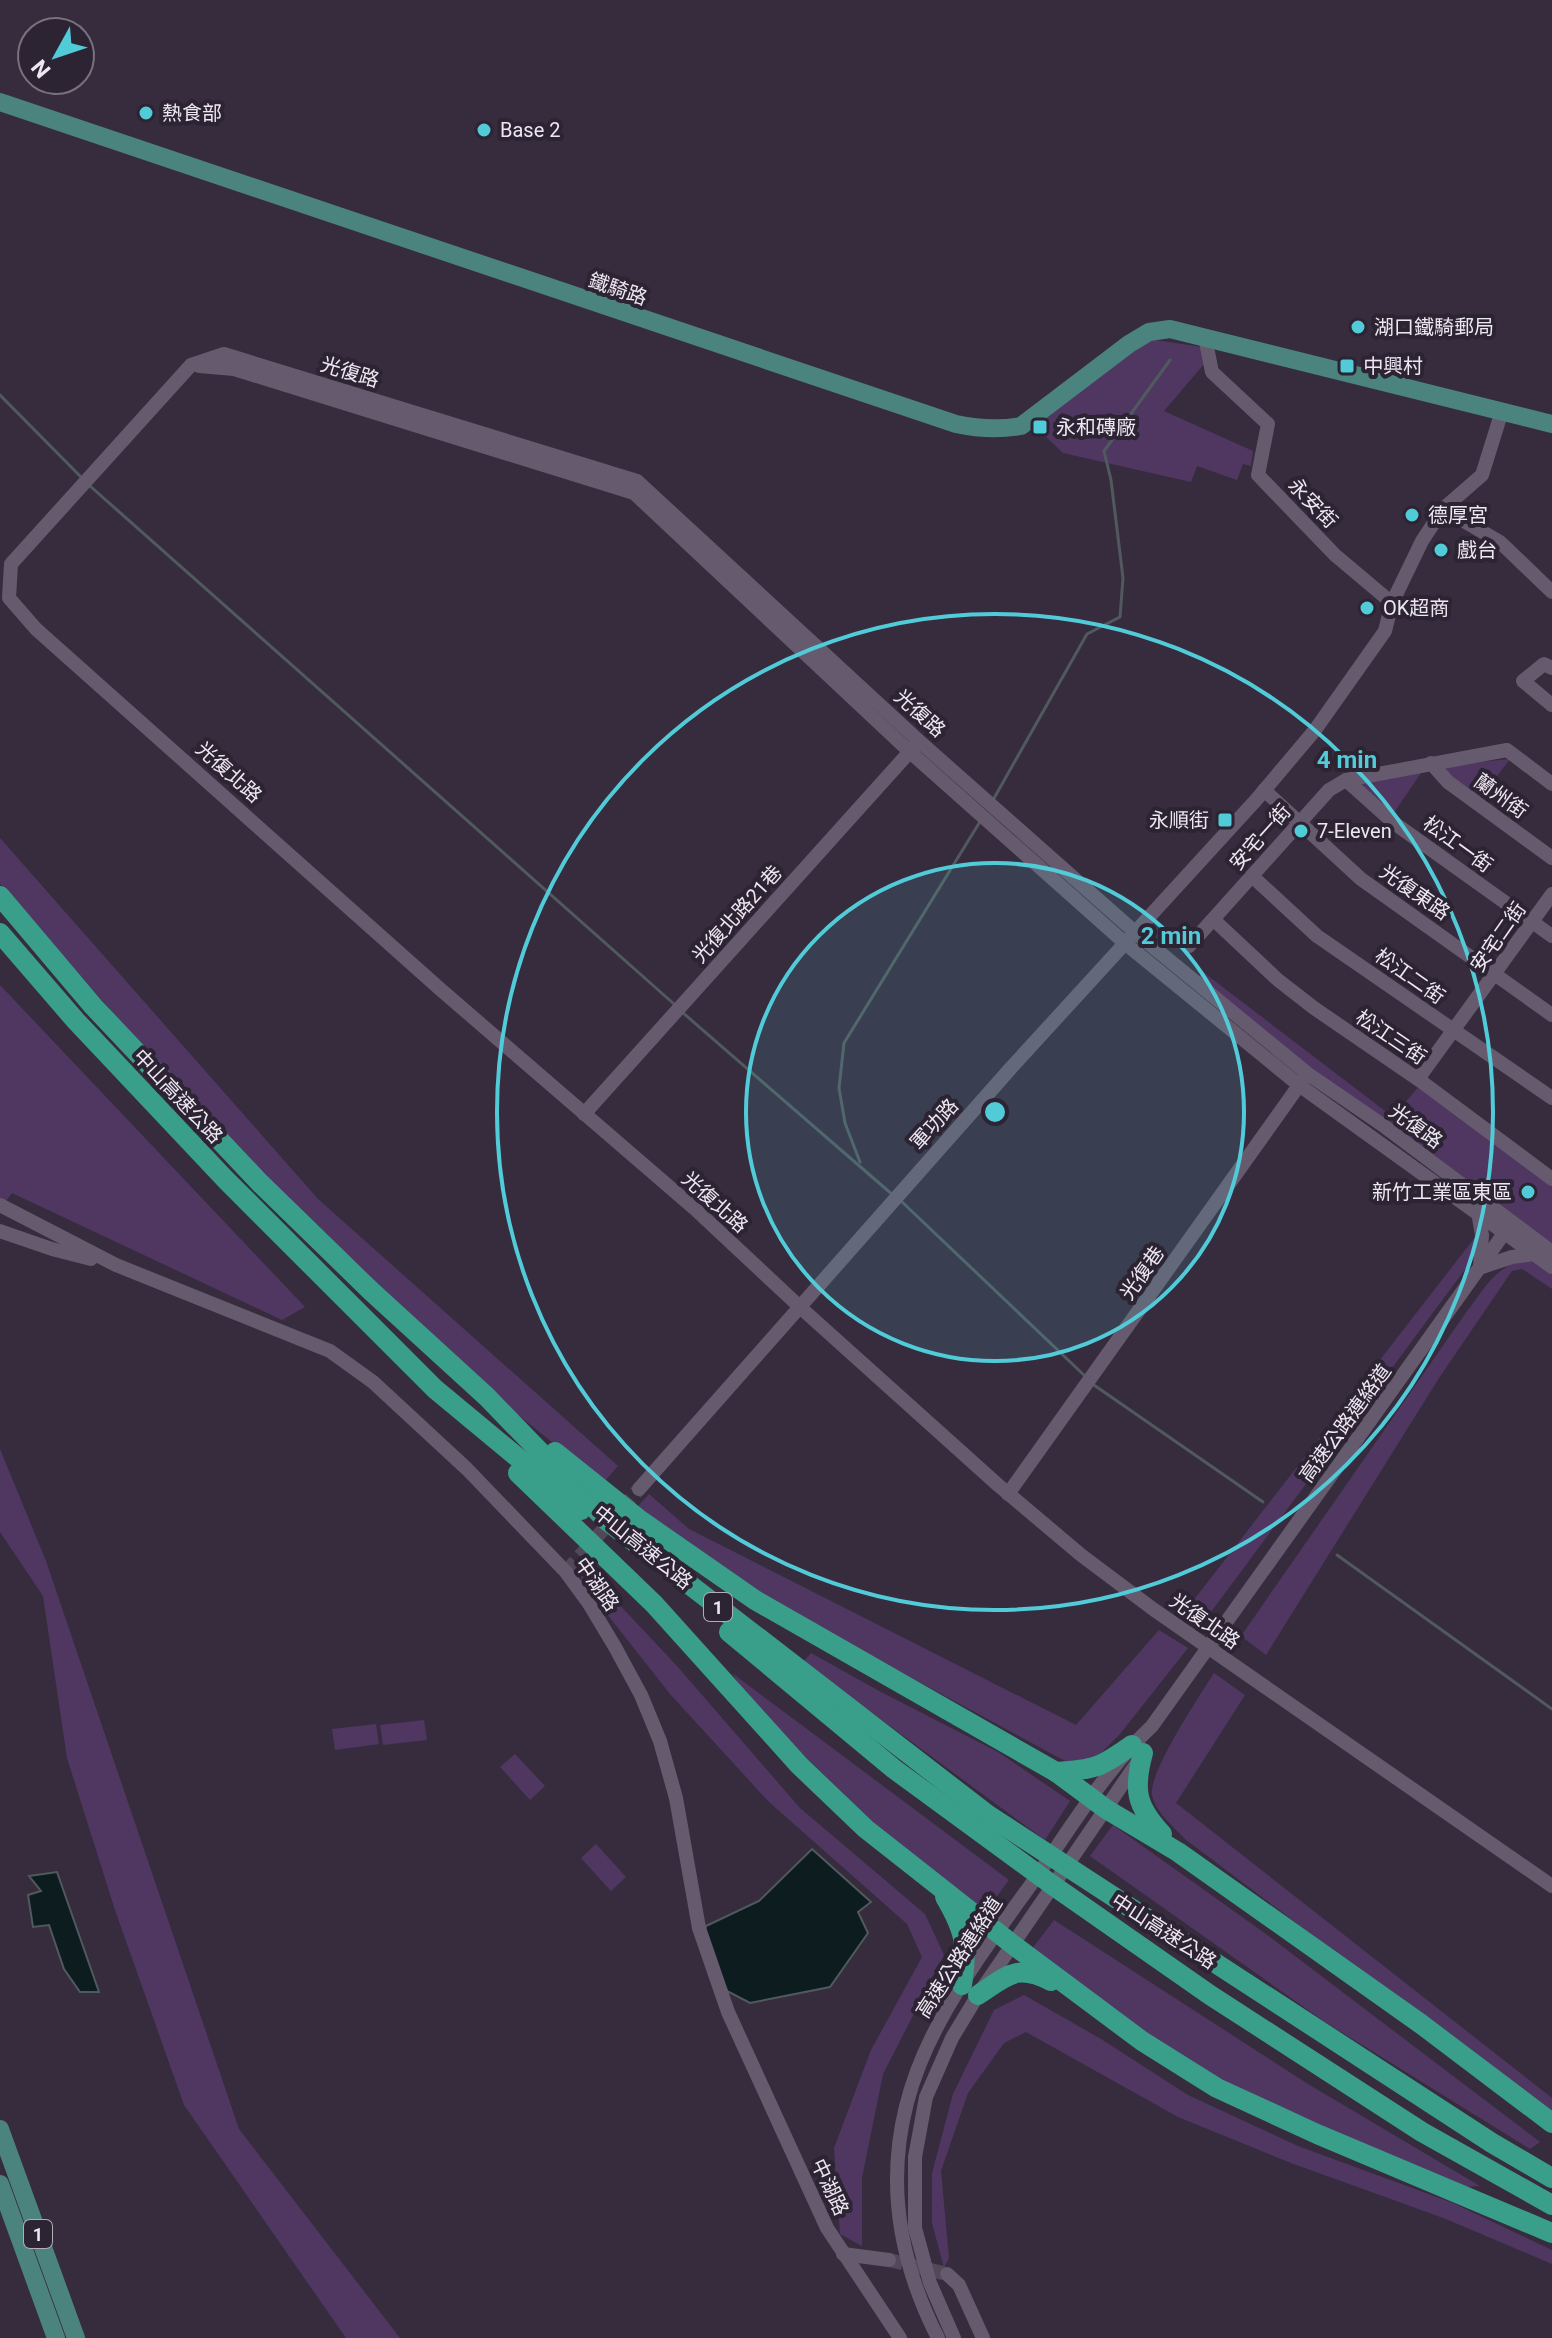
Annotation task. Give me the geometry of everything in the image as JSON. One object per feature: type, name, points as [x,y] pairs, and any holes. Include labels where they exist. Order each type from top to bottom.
[{"type":"highway","name":"中山高速公路","points":[[0,896],[93,1006],[260,1183],[371,1291],[487,1397],[606,1520],[988,1815],[1479,2135],[1552,2178]]},
{"type":"highway","name":"中山高速公路","points":[[0,933],[76,1021],[204,1157],[435,1389],[894,1769],[1210,1995],[1422,2132],[1552,2205]]},
{"type":"highway","points":[[435,1389],[654,1604],[799,1765],[866,1829],[1080,1995],[1142,2041],[1217,2088],[1331,2141],[1552,2233]]},
{"type":"highway","points":[[487,1397],[640,1520],[755,1600],[1056,1772],[1178,1852],[1421,2024],[1552,2123]]},
{"type":"highway","points":[[1056,1772],[1090,1770],[1138,1749],[1138,1794],[1144,1815],[1178,1852]]},
{"type":"highway","points":[[938,1887],[961,1924],[970,1990],[1012,1972],[1036,1974],[1080,1995]]},
{"type":"main road","name":"鐵騎路","points":[[0,102],[888,402],[980,429],[1021,426],[1129,344],[1149,332],[1170,329],[1552,424]]},
{"type":"main road","name":"1","points":[[0,2129],[76,2338]]},
{"type":"main road","name":"1","points":[[0,2184],[56,2338]]},
{"type":"street","name":"永安街","points":[[1205,337],[1212,372],[1268,424],[1258,475],[1335,555],[1392,603]]},
{"type":"street","name":"光復路","points":[[92,473],[191,365],[224,354],[637,481],[915,746],[1131,938],[1304,1080],[1478,1212],[1552,1252]]},
{"type":"street","points":[[1264,790],[1315,730],[1365,663],[1385,631],[1392,603],[1422,541],[1443,509],[1482,475],[1502,411]]},
{"type":"street","name":"光復北路","points":[[92,473],[11,564],[9,598],[36,629],[695,1209],[1008,1494],[1081,1555],[1153,1609],[1552,1886]]},
{"type":"street","points":[[1443,509],[1500,542],[1552,592]]},
{"type":"street","points":[[1552,668],[1544,664],[1523,681],[1552,705]]},
{"type":"street","name":"光復北路21巷","points":[[584,1114],[915,746]]},
{"type":"street","name":"安宅一街","points":[[1189,946],[1329,790],[1346,780],[1507,750],[1552,784]]},
{"type":"street","name":"蘭州街","points":[[1431,763],[1448,782],[1552,858]]},
{"type":"street","name":"松江一街","points":[[1346,780],[1394,823],[1552,936]]},
{"type":"street","name":"光復東路","points":[[1264,790],[1361,879],[1552,1015]]},
{"type":"street","name":"軍功路","points":[[639,1489],[907,1184],[1264,790]]},
{"type":"street","name":"松江二街","points":[[1252,876],[1317,936],[1552,1098]]},
{"type":"street","name":"安宅二街","points":[[1418,1079],[1552,894]]},
{"type":"street","name":"松江三街","points":[[1214,920],[1290,990],[1418,1079],[1552,1179]]},
{"type":"street","name":"光復路","points":[[1304,1080],[1508,1227],[1552,1267]]},
{"type":"street","name":"光復巷","points":[[1008,1494],[1304,1080]]},
{"type":"street","name":"中湖路","points":[[0,1205],[116,1265],[330,1351],[373,1382],[467,1469],[566,1572],[588,1602],[641,1695],[660,1741],[676,1798],[699,1928],[728,2012],[827,2228],[900,2338]]},
{"type":"street","points":[[1478,1212],[1482,1235],[1481,1268],[1512,1257],[1535,1254]]},
{"type":"street","name":"高速公路連絡道","points":[[938,2338],[912,2280],[899,2227],[898,2156],[910,2090],[937,2026],[970,1990],[1152,1726],[1508,1227]]},
{"type":"street","points":[[0,1231],[52,1249],[116,1265]]},
{"type":"street","name":"高速公路連絡道","points":[[954,2338],[930,2283],[915,2228],[915,2157],[926,2097],[970,1990]]},
{"type":"street","points":[[843,2254],[889,2260]]},
{"type":"street","points":[[947,2274],[959,2285],[983,2338]]},
{"type":"shaded area","points":[[1149,339],[1202,347],[1204,364],[1164,411],[1253,451],[1251,466],[1243,464],[1237,480],[1197,466],[1191,482],[1063,453],[1035,426]]},
{"type":"shaded area","points":[[1510,759],[1480,799],[1439,766]]},
{"type":"shaded area","points":[[1423,770],[1393,814],[1352,782]]},
{"type":"shaded area","points":[[0,838],[318,1199],[618,1466],[603,1483],[441,1353],[260,1181],[0,884]]},
{"type":"shaded area","points":[[1203,972],[1393,1117],[1420,1085],[1552,1183],[1552,1248],[1309,1072],[1197,979]]},
{"type":"shaded area","points":[[0,985],[305,1307],[282,1320],[12,1193],[0,1209]]},
{"type":"shaded area","points":[[1476,1236],[1477,1247],[1472,1260],[1211,1612],[1193,1601]]},
{"type":"shaded area","points":[[1525,1261],[1539,1263],[1552,1273],[1552,1289],[1522,1269],[1512,1271],[1439,1378],[1266,1655],[1241,1636],[1484,1288],[1506,1267]]},
{"type":"shaded area","points":[[0,1449],[46,1561],[239,2129],[400,2338],[346,2338],[184,2105],[115,1910],[67,1758],[43,1596],[0,1532]]},
{"type":"shaded area","points":[[649,1494],[689,1529],[1076,1725],[1159,1630],[1188,1648],[1120,1734],[1089,1765],[1067,1762],[779,1606],[637,1507]]},
{"type":"shaded area","points":[[583,1566],[677,1666],[800,1808],[925,1914],[944,1955],[883,2074],[862,2178],[862,2246],[840,2234],[834,2148],[871,2050],[922,1957],[907,1924],[768,1801],[670,1694],[581,1581]]},
{"type":"shaded area","points":[[811,1653],[998,1752],[1070,1801],[1045,1840],[803,1662]]},
{"type":"shaded area","points":[[732,1673],[1009,1880],[986,1911],[888,1836],[751,1705]]},
{"type":"shaded area","points":[[1214,1673],[1245,1695],[1176,1803],[1552,2098],[1552,2116],[1185,1839],[1161,1813],[1152,1795],[1158,1770],[1176,1734]]},
{"type":"shaded area","points":[[424,1720],[427,1740],[383,1745],[380,1725]]},
{"type":"shaded area","points":[[376,1724],[379,1744],[335,1750],[332,1729]]},
{"type":"shaded area","points":[[515,1754],[545,1786],[530,1800],[500,1767]]},
{"type":"shaded area","points":[[1113,1825],[1266,1934],[1540,2142],[1530,2149],[1325,2022],[1090,1856]]},
{"type":"shaded area","points":[[596,1844],[626,1877],[611,1891],[581,1858]]},
{"type":"shaded area","points":[[812,1849],[871,1902],[858,1912],[868,1933],[830,1987],[750,2003],[727,1991],[704,1934],[706,1926],[759,1901]]},
{"type":"shaded area","points":[[57,1872],[99,1992],[80,1992],[64,1969],[49,1925],[33,1927],[28,1895],[41,1891],[29,1876]]},
{"type":"shaded area","points":[[1054,1920],[1308,2084],[1480,2186],[1464,2187],[1224,2085],[1138,2031],[1032,1949]]},
{"type":"shaded area","points":[[1024,1995],[1101,2039],[1188,2095],[1298,2146],[1453,2203],[1552,2250],[1552,2264],[1446,2219],[1291,2163],[1178,2117],[1026,2032],[1004,2043],[968,2093],[941,2171],[949,2258],[944,2268],[932,2223],[932,2173],[953,2094],[994,2010]]},
{"type":"waterway","points":[[993,800],[1087,634],[1120,617],[1123,578],[1111,480],[1104,451],[1170,360]]},
{"type":"waterway","points":[[0,395],[82,478]]},
{"type":"waterway","points":[[90,486],[674,1004]]},
{"type":"waterway","points":[[860,1162],[845,1123],[839,1088],[844,1043],[981,820]]},
{"type":"waterway","points":[[682,1012],[894,1196]]},
{"type":"waterway","points":[[900,1200],[1086,1377]]},
{"type":"waterway","points":[[1091,1383],[1263,1502]]},
{"type":"waterway","points":[[1337,1555],[1552,1709]]},
{"type":"tunnel","points":[[566,1572],[639,1489]]},
{"type":"tunnel","points":[[889,2260],[947,2274]]},
{"type":"place","name":"熱食部","points":[[146,113]]},
{"type":"place","name":"Base 2","points":[[484,130]]},
{"type":"place","name":"湖口鐵騎郵局","points":[[1358,327]]},
{"type":"place","name":"中興村","points":[[1347,366]]},
{"type":"place","name":"永和磚廠","points":[[1040,427]]},
{"type":"place","name":"德厚宮","points":[[1412,515]]},
{"type":"place","name":"戲台","points":[[1441,550]]},
{"type":"place","name":"OK超商","points":[[1367,608]]},
{"type":"place","name":"永順街","points":[[1225,820]]},
{"type":"place","name":"7-Eleven","points":[[1301,831]]},
{"type":"place","name":"新竹工業區東區","points":[[1528,1192]]}]
